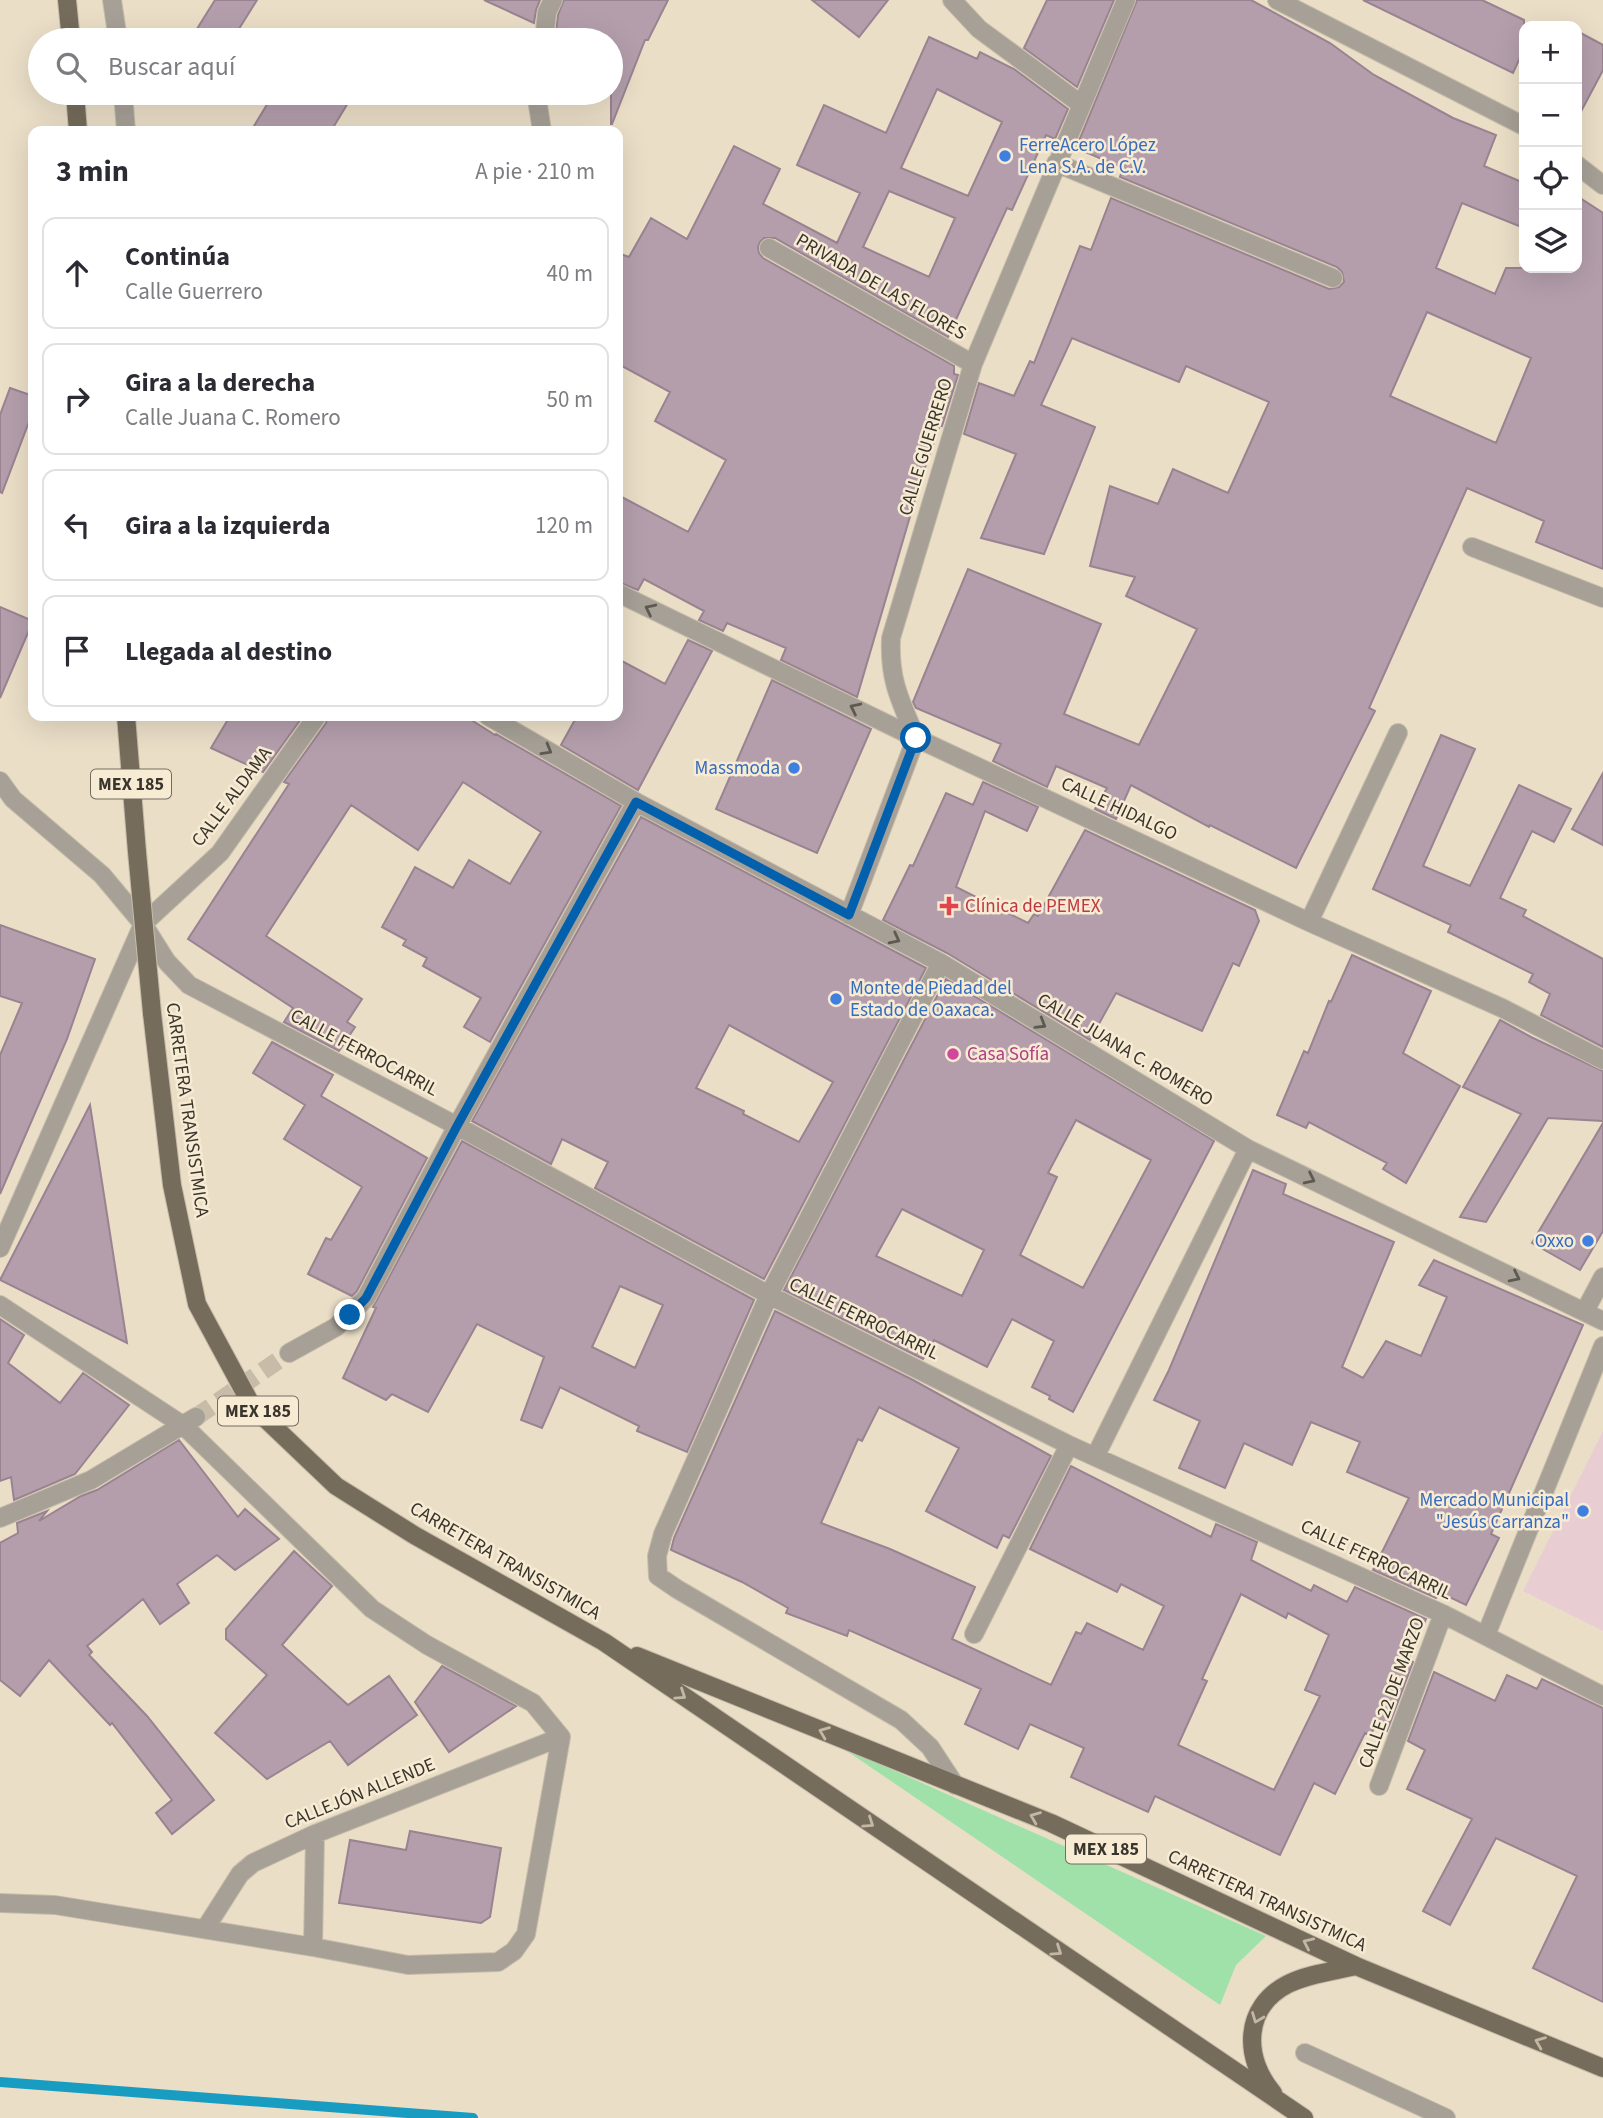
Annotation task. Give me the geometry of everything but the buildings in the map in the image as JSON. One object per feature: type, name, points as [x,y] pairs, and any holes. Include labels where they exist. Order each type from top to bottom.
[{"type":"main road","points":[[67,0],[70,28]]},
{"type":"main road","points":[[76,105],[78,126]]},
{"type":"main road","name":"CARRETERA TRANSISTMICA","points":[[126,721],[152,1013],[172,1185],[197,1304],[252,1406],[336,1486],[414,1535],[604,1642],[1304,2118]]},
{"type":"main road","name":"CARRETERA TRANSISTMICA","points":[[604,1642],[1051,1824],[1356,1966],[1603,2068]]},
{"type":"main road","points":[[1281,2104],[1261,2080],[1255,2064],[1253,2026],[1259,2009],[1274,1993],[1290,1983],[1356,1966]]},
{"type":"street","points":[[111,0],[116,28]]},
{"type":"street","points":[[545,28],[547,12],[553,0]]},
{"type":"street","points":[[952,0],[979,29],[1082,105]]},
{"type":"street","name":"CALLE GUERRERO","points":[[916,738],[895,688],[890,662],[891,638],[973,364],[1126,0]]},
{"type":"street","points":[[1277,0],[1519,123]]},
{"type":"street","points":[[124,105],[126,126]]},
{"type":"street","points":[[538,105],[541,126]]},
{"type":"street","points":[[1056,163],[1333,278]]},
{"type":"street","points":[[1582,169],[1603,185]]},
{"type":"street","name":"PRIVADA DE LAS FLORES","points":[[769,248],[973,364]]},
{"type":"street","points":[[1472,547],[1603,598]]},
{"type":"street","name":"CALLE HIDALGO","points":[[623,595],[916,738],[1309,922],[1502,1008],[1603,1060]]},
{"type":"street","name":"CALLE ALDAMA","points":[[142,924],[220,853],[313,721]]},
{"type":"street","name":"CALLE JUANA C. ROMERO","points":[[497,721],[636,802],[941,963],[1248,1149],[1603,1321]]},
{"type":"street","points":[[1309,922],[1398,733]]},
{"type":"street","points":[[849,915],[916,738]]},
{"type":"street","name":"CALLE FERROCARRIL","points":[[0,781],[13,799],[102,874],[142,924],[167,962],[189,985],[769,1295],[1069,1444],[1443,1614],[1603,1696]]},
{"type":"street","points":[[289,1353],[336,1327],[366,1298],[457,1126],[636,802]]},
{"type":"street","points":[[0,1248],[142,924]]},
{"type":"street","points":[[941,963],[769,1295],[663,1534],[657,1556],[658,1576],[901,1720],[930,1747],[955,1785]]},
{"type":"street","points":[[1096,1455],[1248,1149]]},
{"type":"street","points":[[1585,1311],[1603,1276]]},
{"type":"street","points":[[0,1305],[190,1421],[372,1609],[427,1645],[533,1703],[561,1737],[526,1934],[513,1951],[498,1962],[408,1965],[55,1905],[0,1903]]},
{"type":"street","points":[[1486,1635],[1603,1346]]},
{"type":"street","points":[[0,1518],[91,1480],[190,1421]]},
{"type":"street","points":[[974,1634],[1069,1444]]},
{"type":"street","name":"CALLE 22 DE MARZO","points":[[1379,1786],[1443,1614]]},
{"type":"street","name":"CALLEJÓN ALLENDE","points":[[205,1929],[240,1874],[253,1863],[315,1834],[561,1737]]},
{"type":"street","points":[[313,1947],[315,1834]]},
{"type":"street","points":[[1305,2053],[1446,2118]]},
{"type":"shaded area","name":"Mercado Municipal \"Jesús Carranza\"","points":[[1603,1431],[1603,1631],[1523,1591]]},
{"type":"green space","points":[[841,1747],[1266,1936],[1236,1965],[1220,2005]]},
{"type":"waterway","points":[[0,2082],[473,2118]]},
{"type":"tunnel","points":[[196,1417],[289,1353]]},
{"type":"place","name":"FerreAcero López Lena S.A. de C.V.","points":[[1005,156]]},
{"type":"place","name":"Massmoda","points":[[794,768]]},
{"type":"place","name":"Clínica de PEMEX","points":[[949,906]]},
{"type":"place","name":"Monte de Piedad del Estado de Oaxaca.","points":[[836,999]]},
{"type":"place","name":"Casa Sofía","points":[[953,1054]]},
{"type":"place","name":"Oxxo","points":[[1588,1241]]},
{"type":"place","name":"Mercado Municipal \"Jesús Carranza\"","points":[[1583,1511]]},
{"type":"route","points":[[350,1315],[366,1298],[457,1126],[636,802],[849,915],[916,738]]}]
